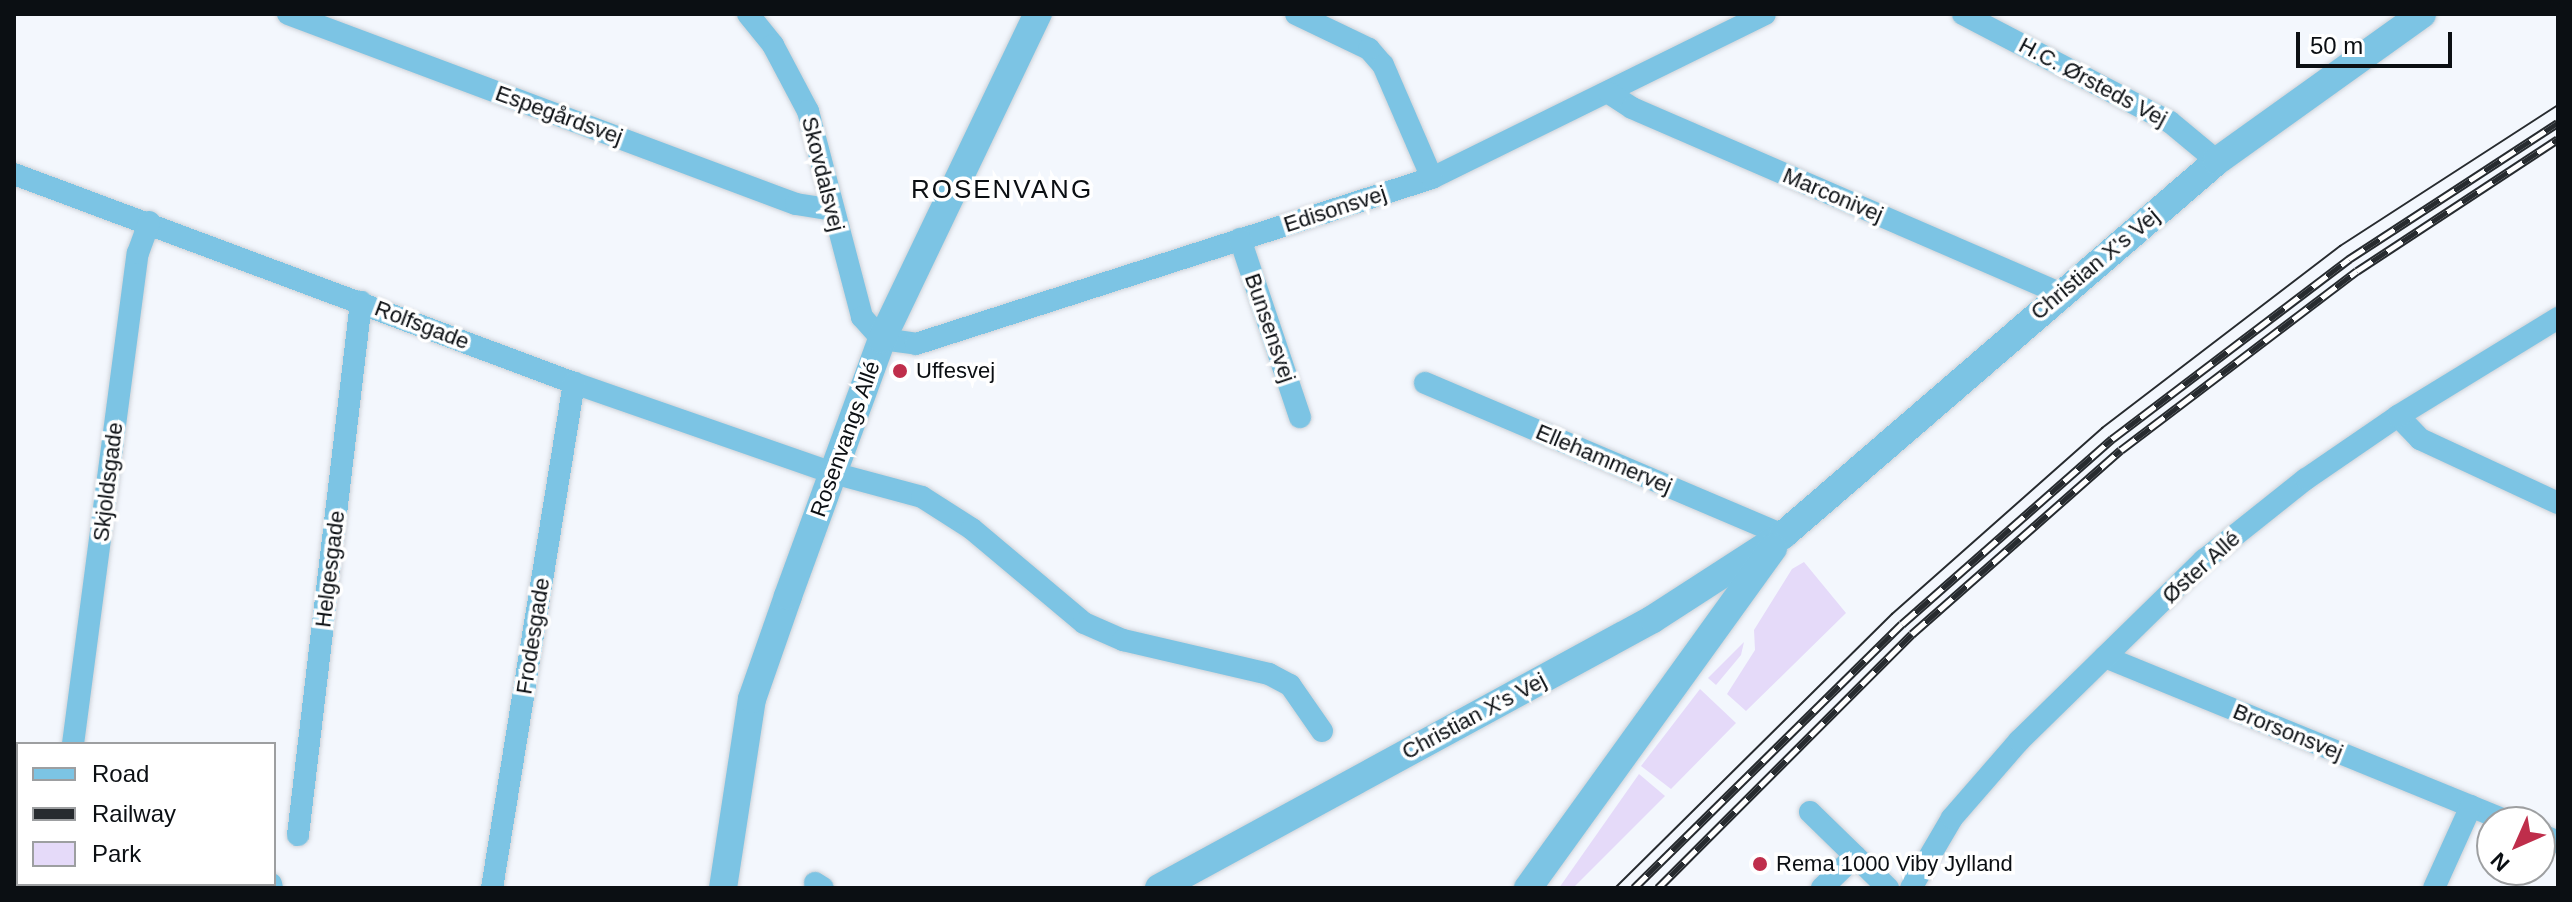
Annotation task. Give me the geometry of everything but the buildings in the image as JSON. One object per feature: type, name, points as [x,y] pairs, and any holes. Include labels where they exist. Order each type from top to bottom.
[{"type":"street","name":"Espegårdsvej","points":[[288,14],[796,204],[832,210]]},
{"type":"street","name":"Skovdalsvej","points":[[748,14],[773,45],[808,111],[854,300],[882,339]]},
{"type":"street","name":"Rosenvangs Allé","points":[[723,888],[752,699],[833,473],[882,339],[1038,14]]},
{"type":"street","points":[[1296,14],[1369,49],[1383,65],[1432,178]]},
{"type":"street","name":"Edisonsvej","points":[[882,339],[916,344],[946,337],[1432,178],[1765,14]]},
{"type":"street","name":"H.C. Ørsteds Vej","points":[[1963,14],[2170,122],[2217,161]]},
{"type":"street","name":"Christian X's Vej","points":[[1159,888],[1653,619],[1783,535],[2059,293],[2217,161],[2422,14]]},
{"type":"street","name":"Marconivej","points":[[1609,93],[1632,108],[2059,293]]},
{"type":"street","name":"Rolfsgade","points":[[14,174],[574,383],[833,473]]},
{"type":"street","name":"Skjoldsgade","points":[[73,742],[138,253],[149,222]]},
{"type":"street","name":"Bunsensvej","points":[[1240,239],[1300,417]]},
{"type":"street","name":"Helgesgade","points":[[298,835],[361,302]]},
{"type":"street","name":"Øster Allé","points":[[1911,888],[1952,818],[2019,741],[2204,560],[2306,479],[2398,416],[2558,318]]},
{"type":"street","name":"Frodesgade","points":[[492,888],[574,383]]},
{"type":"street","name":"Ellehammervej","points":[[1425,383],[1783,535]]},
{"type":"street","points":[[2398,416],[2420,439],[2558,503]]},
{"type":"street","points":[[833,473],[922,497],[946,511],[1058,606],[1098,629],[1269,674],[1290,685],[1322,731]]},
{"type":"street","name":"Christian X's Vej","points":[[1528,888],[1783,535]]},
{"type":"street","name":"Brorsonsvej","points":[[2105,657],[2476,808]]},
{"type":"street","points":[[2434,888],[2471,806]]},
{"type":"street","points":[[1810,812],[1888,888]]},
{"type":"street","points":[[1822,888],[1855,856]]},
{"type":"green space","points":[[1804,562],[1846,613],[1746,711],[1727,694],[1755,650],[1754,630],[1792,569]]},
{"type":"green space","points":[[1744,642],[1741,655],[1716,685],[1708,678]]},
{"type":"green space","points":[[1700,689],[1736,723],[1671,789],[1641,766]]},
{"type":"green space","points":[[1639,774],[1665,796],[1573,888],[1559,888]]},
{"type":"tram line","points":[[1615,888],[1892,614],[2102,428],[2340,246],[2558,105]]},
{"type":"railway","points":[[1634,888],[1902,624],[2112,439],[2349,259],[2558,123]]},
{"type":"railway","points":[[1658,888],[1912,634],[2121,450],[2357,271],[2558,139]]},
{"type":"place","name":"Uffesvej","points":[[900,371]]},
{"type":"place","name":"Rema 1000 Viby Jylland","points":[[1760,864]]},
{"type":"district","name":"ROSENVANG","points":[[1002,190]]}]
